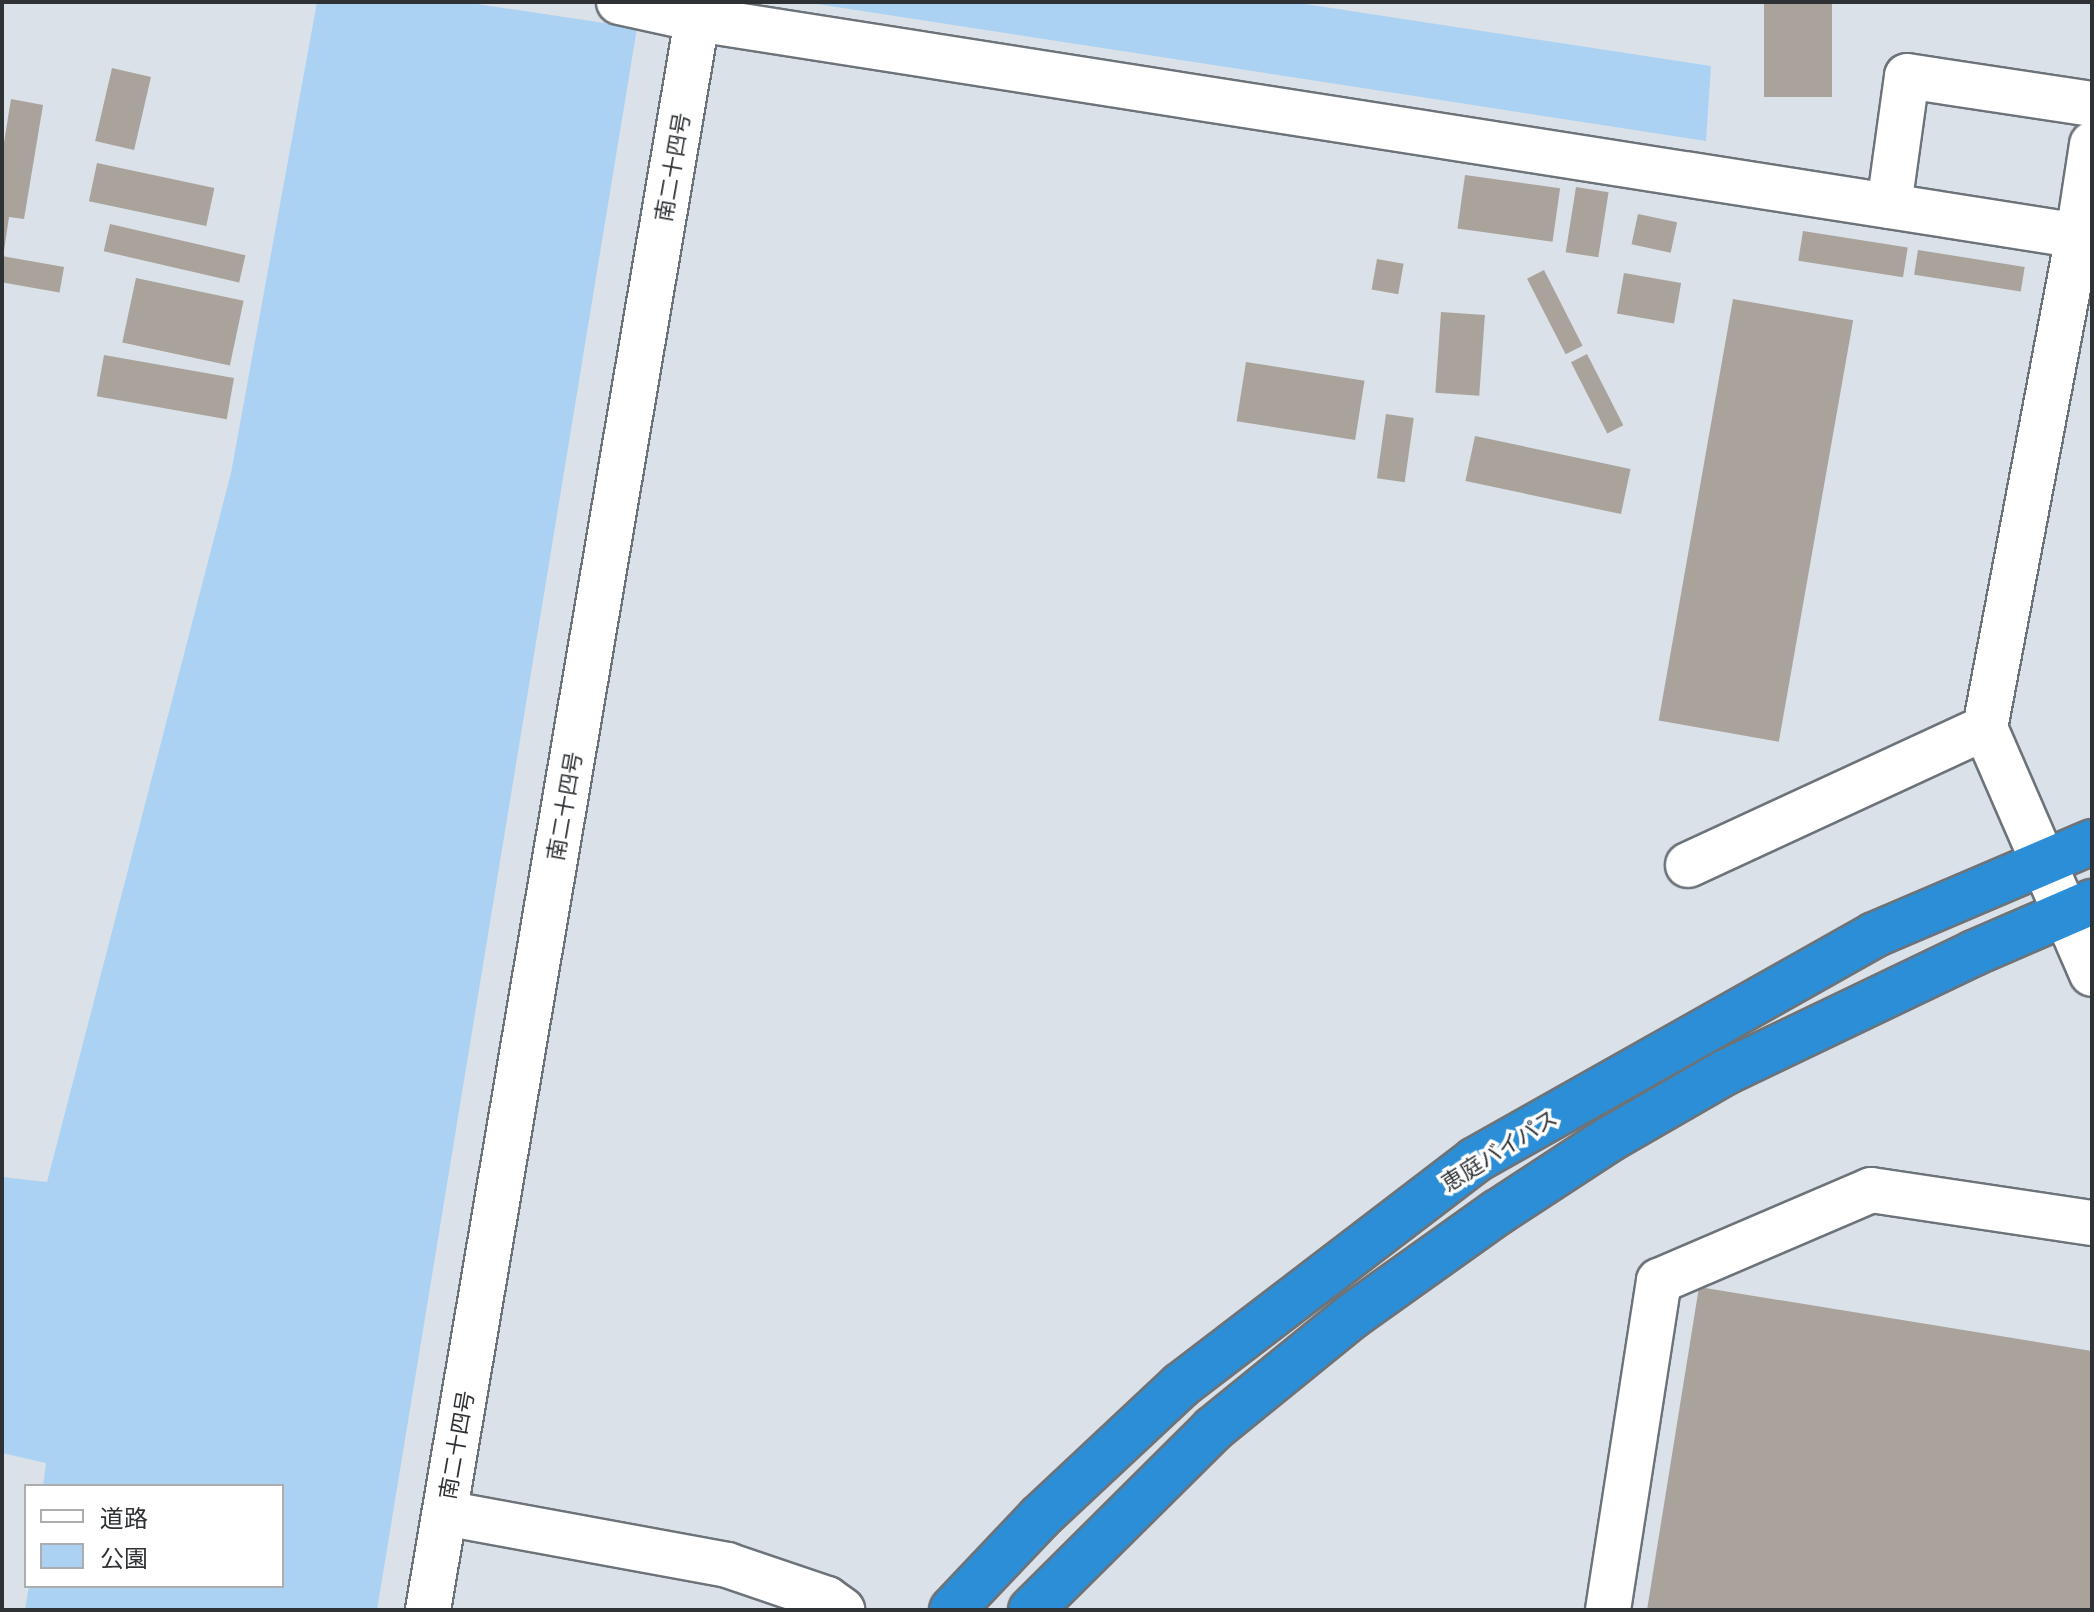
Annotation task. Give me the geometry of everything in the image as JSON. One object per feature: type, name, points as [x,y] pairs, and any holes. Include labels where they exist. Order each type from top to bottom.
[{"type":"highway","name":"恵庭バイパス","points":[[952,1610],[1040,1517],[1181,1385],[1475,1160],[1874,935],[2092,842]]},
{"type":"highway","points":[[1031,1610],[1213,1429],[1352,1316],[1498,1212],[1608,1140],[1726,1072],[1974,953],[2079,908]]},
{"type":"street","points":[[619,2],[699,10],[2085,237]]},
{"type":"street","name":"南二十四号","points":[[428,1610],[699,10]]},
{"type":"street","points":[[1889,206],[1907,76],[2092,104]]},
{"type":"street","points":[[2092,144],[2085,237],[1985,728],[2043,863],[2079,908],[2092,974]]},
{"type":"street","points":[[1688,865],[1985,728]]},
{"type":"street","points":[[1608,1610],[1659,1281],[1871,1190],[2092,1223]]},
{"type":"street","points":[[445,1513],[727,1565],[827,1599],[842,1610]]},
{"type":"green space","points":[[317,2],[464,2],[637,28],[377,1610],[25,1610],[29,1588],[284,1588],[284,1484],[43,1484],[46,1463],[2,1453],[2,1177],[47,1182],[231,473]]},
{"type":"green space","points":[[804,2],[1292,2],[1711,66],[1706,141]]},
{"type":"building","points":[[1764,2],[1832,2],[1832,97],[1764,97]]},
{"type":"building","points":[[112,68],[151,77],[134,150],[95,141]]},
{"type":"building","points":[[11,99],[43,105],[24,219],[9,217],[4,251],[2,155]]},
{"type":"building","points":[[97,163],[214,188],[206,226],[89,201]]},
{"type":"building","points":[[1465,175],[1560,188],[1553,242],[1457,228]]},
{"type":"building","points":[[1576,187],[1609,192],[1598,257],[1566,252]]},
{"type":"building","points":[[1638,214],[1677,222],[1671,253],[1632,244]]},
{"type":"building","points":[[110,224],[245,255],[239,283],[104,251]]},
{"type":"building","points":[[1803,231],[1908,248],[1903,277],[1798,261]]},
{"type":"building","points":[[1918,250],[2025,267],[2021,292],[1914,275]]},
{"type":"building","points":[[2,256],[64,267],[60,293],[2,282]]},
{"type":"building","points":[[1377,259],[1404,264],[1398,294],[1372,290]]},
{"type":"building","points":[[1544,270],[1583,346],[1566,354],[1527,279]]},
{"type":"building","points":[[1624,273],[1681,283],[1674,323],[1617,313]]},
{"type":"building","points":[[136,278],[244,301],[230,365],[122,343]]},
{"type":"building","points":[[1733,299],[1853,320],[1779,742],[1659,720]]},
{"type":"building","points":[[1441,312],[1485,315],[1479,396],[1435,393]]},
{"type":"building","points":[[1587,354],[1623,425],[1607,433],[1571,362]]},
{"type":"building","points":[[104,355],[234,378],[227,419],[97,396]]},
{"type":"building","points":[[1246,362],[1365,381],[1355,440],[1237,421]]},
{"type":"building","points":[[1386,414],[1414,418],[1405,482],[1377,478]]},
{"type":"building","points":[[1475,436],[1631,469],[1621,514],[1465,481]]},
{"type":"building","points":[[1699,1287],[2092,1351],[2092,1610],[1647,1610]]}]
